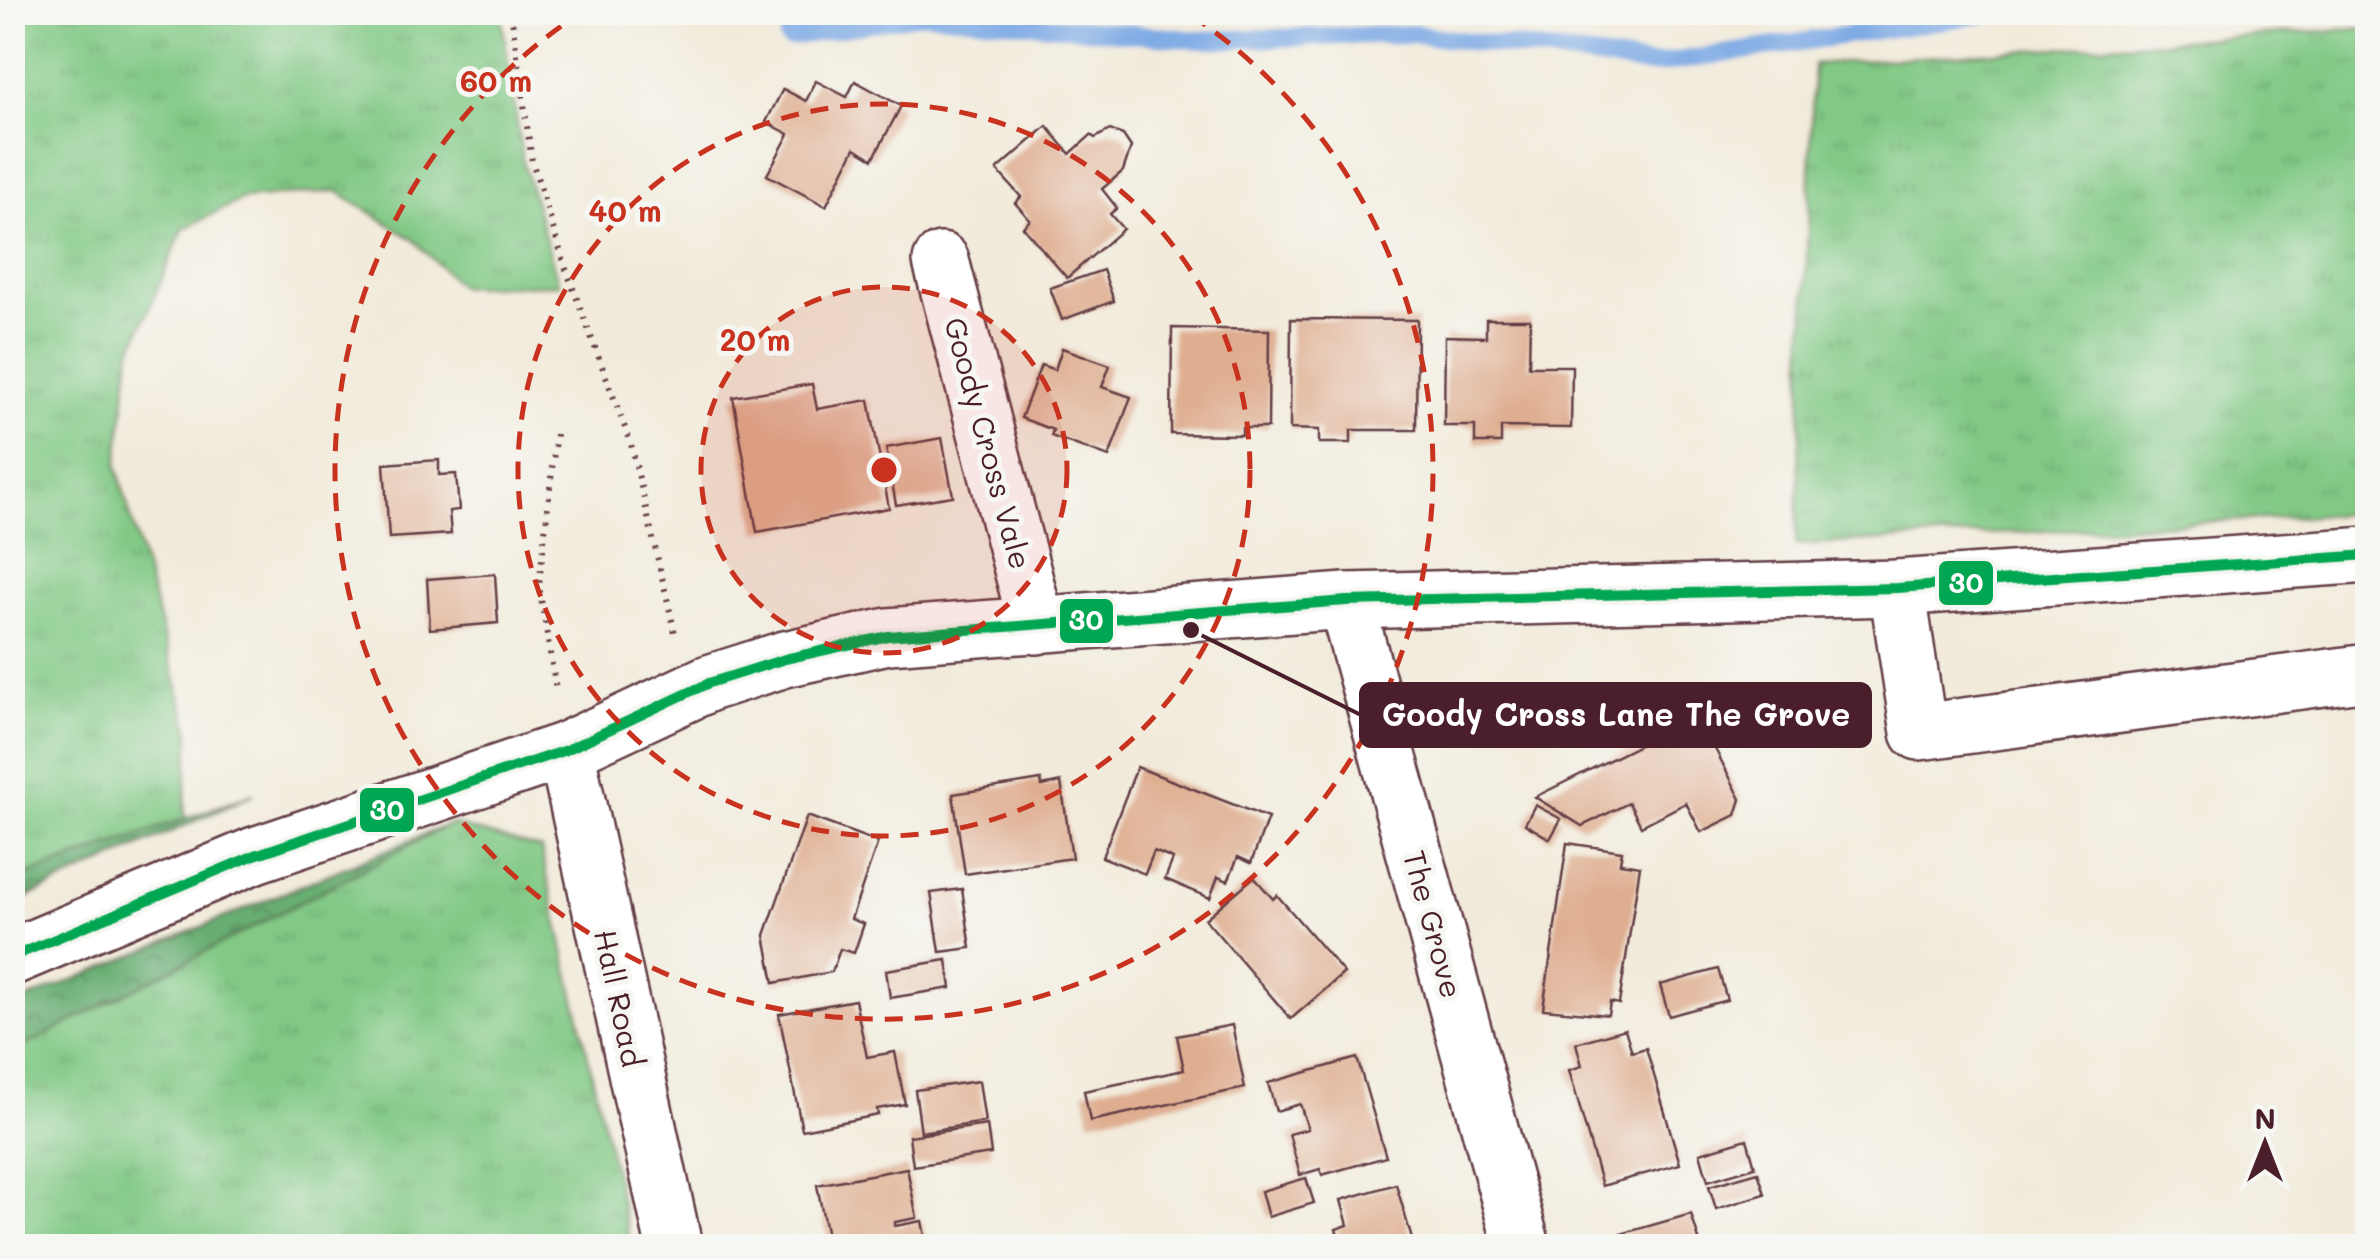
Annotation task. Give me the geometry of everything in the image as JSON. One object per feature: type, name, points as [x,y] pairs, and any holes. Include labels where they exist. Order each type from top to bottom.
[{"type":"street","name":"Goody Cross Vale","points":[[941,260],[1037,626]]},
{"type":"street","points":[[12,957],[255,855],[566,750],[688,693],[785,659],[888,636],[1346,601],[1897,588],[2368,555]]},
{"type":"street","points":[[1897,588],[1919,732],[2368,672]]},
{"type":"street","name":"The Grove","points":[[1346,601],[1522,1246]]},
{"type":"street","name":"Hall Road","points":[[566,750],[674,1246]]},
{"type":"path","points":[[510,12],[532,161],[567,272],[631,444],[688,693]]},
{"type":"path","points":[[556,434],[539,586],[566,750]]},
{"type":"green space","points":[[12,13],[501,13],[523,163],[559,284],[460,287],[414,240],[337,191],[243,199],[183,229],[130,354],[117,467],[190,732],[184,819],[13,880]]},
{"type":"green space","points":[[2367,28],[2367,513],[1796,545],[1814,64]]},
{"type":"green space","points":[[254,794],[13,904],[13,880]]},
{"type":"green space","points":[[450,824],[541,849],[631,1246],[13,1246],[13,1052]]},
{"type":"green space","points":[[450,824],[13,1052],[13,1005]]},
{"type":"building","points":[[816,81],[847,97],[855,81],[901,106],[873,159],[855,148],[826,206],[767,175],[789,134],[766,122],[783,89],[806,101]]},
{"type":"building","points":[[1047,126],[1070,154],[1091,135],[1095,138],[1110,130],[1123,135],[1131,147],[1123,171],[1102,189],[1117,208],[1110,214],[1123,229],[1067,278],[1023,227],[1030,220],[1015,203],[1021,197],[997,170]]},
{"type":"building","points":[[1103,270],[1114,301],[1062,320],[1050,288]]},
{"type":"building","points":[[1291,319],[1417,320],[1416,430],[1351,430],[1351,443],[1319,443],[1319,430],[1290,429]]},
{"type":"building","points":[[1486,319],[1530,319],[1529,366],[1572,366],[1571,428],[1501,427],[1501,443],[1475,443],[1475,426],[1444,426],[1445,336],[1486,337]]},
{"type":"building","points":[[1172,328],[1269,330],[1268,428],[1242,428],[1242,435],[1171,434]]},
{"type":"building","points":[[1062,348],[1110,365],[1102,387],[1131,397],[1109,457],[1051,436],[1053,430],[1021,418],[1041,365],[1055,370]]},
{"type":"building","points":[[812,384],[817,409],[869,400],[889,508],[757,532],[733,397]]},
{"type":"building","points":[[942,438],[953,496],[896,505],[886,448]]},
{"type":"building","points":[[439,460],[439,475],[456,474],[459,510],[449,511],[451,534],[389,538],[384,464]]},
{"type":"building","points":[[495,574],[498,623],[430,629],[427,579]]},
{"type":"building","points":[[1698,716],[1741,799],[1736,815],[1701,832],[1686,803],[1641,826],[1629,803],[1582,826],[1535,797]]},
{"type":"building","points":[[1137,767],[1268,818],[1251,863],[1238,857],[1228,881],[1218,877],[1210,898],[1165,879],[1173,859],[1154,851],[1145,874],[1102,857]]},
{"type":"building","points":[[1041,780],[1042,786],[1061,782],[1072,858],[965,874],[953,794]]},
{"type":"building","points":[[1535,805],[1561,819],[1550,839],[1525,824]]},
{"type":"building","points":[[807,816],[878,842],[851,919],[864,924],[854,953],[840,949],[832,972],[774,983],[765,935]]},
{"type":"building","points":[[1567,843],[1622,851],[1620,863],[1640,866],[1619,1004],[1610,1002],[1608,1015],[1543,1009]]},
{"type":"building","points":[[1254,877],[1273,899],[1277,895],[1344,973],[1291,1019],[1205,919]]},
{"type":"building","points":[[962,889],[971,948],[940,952],[931,893]]},
{"type":"building","points":[[947,960],[951,988],[890,998],[886,970]]},
{"type":"building","points":[[1718,969],[1727,1000],[1669,1016],[1660,985]]},
{"type":"building","points":[[855,1000],[867,1057],[895,1052],[905,1104],[877,1109],[878,1115],[802,1130],[779,1014]]},
{"type":"building","points":[[1232,1025],[1245,1088],[1090,1121],[1084,1091],[1184,1070],[1177,1036]]},
{"type":"building","points":[[1625,1029],[1632,1052],[1646,1048],[1680,1164],[1602,1186],[1569,1070],[1582,1066],[1576,1043]]},
{"type":"building","points":[[1357,1058],[1386,1157],[1322,1175],[1320,1169],[1300,1175],[1289,1134],[1308,1129],[1300,1104],[1276,1111],[1268,1083]]},
{"type":"building","points":[[979,1081],[985,1122],[921,1132],[915,1090]]},
{"type":"building","points":[[987,1125],[991,1154],[913,1166],[909,1136]]},
{"type":"building","points":[[1747,1139],[1755,1167],[1708,1181],[1700,1153]]},
{"type":"building","points":[[907,1168],[917,1218],[895,1222],[895,1226],[922,1221],[927,1246],[829,1246],[817,1185]]},
{"type":"building","points":[[1758,1172],[1765,1194],[1716,1209],[1709,1186]]},
{"type":"building","points":[[1306,1178],[1314,1203],[1268,1217],[1261,1191]]},
{"type":"building","points":[[1396,1184],[1414,1246],[1341,1246],[1336,1229],[1348,1225],[1341,1200]]},
{"type":"building","points":[[1691,1214],[1701,1246],[1621,1246],[1617,1235]]},
{"type":"waterway","points":[[788,38],[926,13],[1198,40],[1415,34],[1651,65],[1996,12]]},
{"type":"transit line","name":"30","points":[[12,957],[255,855],[566,750],[709,683],[785,659],[888,636],[1346,601],[1897,588],[2368,555]]},
{"type":"place","name":"Goody Cross Lane The Grove","points":[[1191,630]]}]
